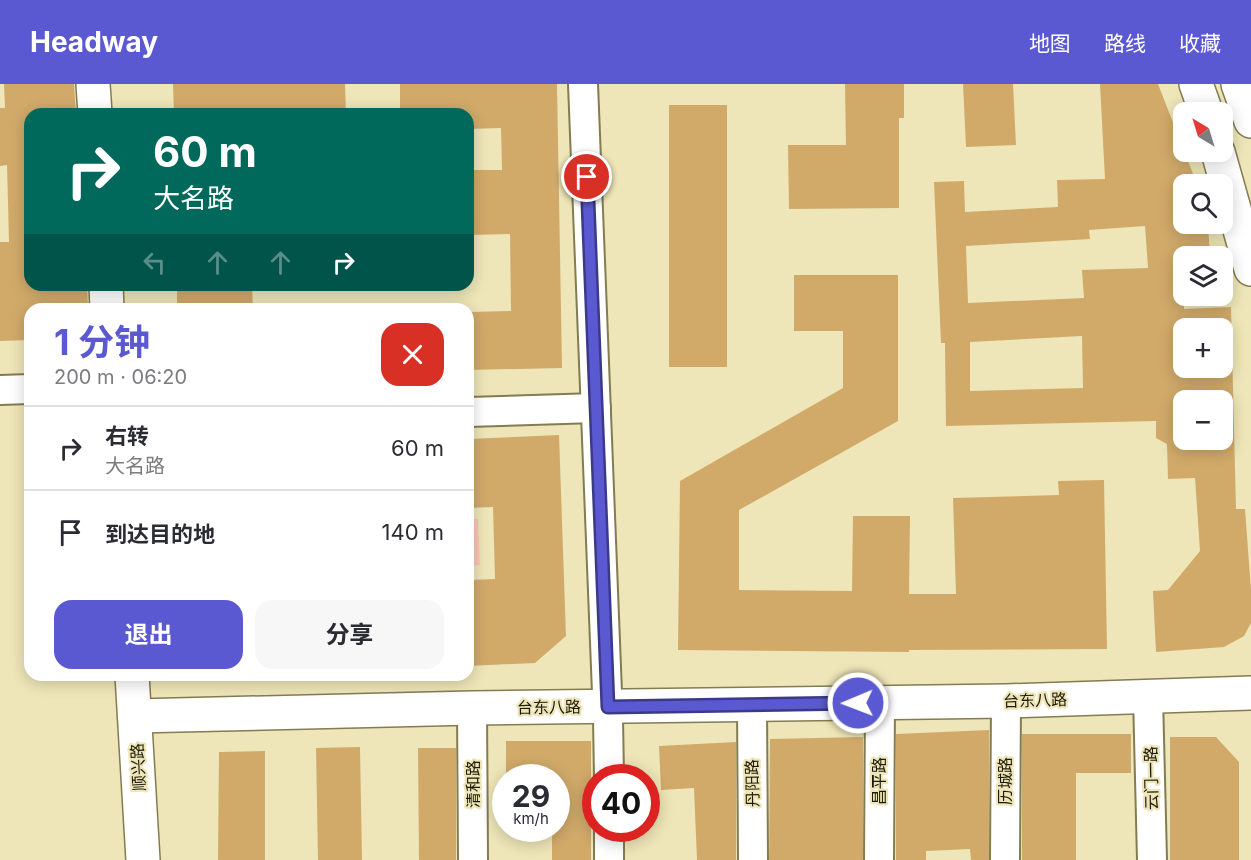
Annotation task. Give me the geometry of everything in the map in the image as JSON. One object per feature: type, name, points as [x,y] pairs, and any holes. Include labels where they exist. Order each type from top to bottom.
[{"type":"street","points":[[93,84],[95,108]]},
{"type":"street","points":[[583,84],[609,764]]},
{"type":"street","points":[[1196,84],[1202,102]]},
{"type":"street","points":[[1238,84],[1251,121]]},
{"type":"street","points":[[1221,162],[1251,269]]},
{"type":"street","points":[[0,390],[24,390]]},
{"type":"street","points":[[474,412],[596,408]]},
{"type":"street","name":"顺兴路","points":[[132,681],[142,860]]},
{"type":"street","name":"台东八路","points":[[135,721],[472,713],[1006,707],[1149,702],[1251,693]]},
{"type":"street","name":"台东八路","points":[[1149,702],[1251,706]]},
{"type":"street","name":"云门一路","points":[[1149,702],[1152,860]]},
{"type":"street","name":"昌平路","points":[[879,860],[880,707]]},
{"type":"street","name":"历城路","points":[[1005,860],[1006,707]]},
{"type":"street","name":"丹阳路","points":[[751,710],[753,860]]},
{"type":"street","name":"清和路","points":[[472,713],[473,860]]},
{"type":"street","points":[[609,842],[609,860]]},
{"type":"shaded area","points":[[474,519],[478,519],[480,565],[474,566]]},
{"type":"building","points":[[4,84],[74,84],[76,108],[24,108],[24,291],[87,291],[88,303],[24,303],[24,340],[0,341],[0,242],[9,242],[7,165],[0,166],[0,108],[5,108]]},
{"type":"building","points":[[173,84],[345,84],[346,108],[174,108]]},
{"type":"building","points":[[400,84],[557,84],[562,368],[474,370],[474,312],[511,311],[510,234],[474,235],[474,170],[502,170],[501,128],[474,129],[474,108],[400,108]]},
{"type":"building","points":[[845,84],[904,84],[904,118],[899,118],[899,208],[789,209],[788,145],[846,145]]},
{"type":"building","points":[[963,84],[1013,84],[1016,145],[966,147]]},
{"type":"building","points":[[1100,84],[1158,84],[1173,122],[1173,162],[1188,162],[1193,174],[1173,174],[1173,234],[1209,234],[1209,246],[1173,246],[1173,306],[1184,306],[1184,309],[1231,307],[1231,318],[1173,318],[1173,378],[1233,378],[1236,509],[1245,509],[1251,623],[1244,636],[1224,647],[1156,652],[1153,591],[1168,590],[1200,551],[1195,478],[1168,479],[1167,444],[1156,438],[1156,421],[946,426],[945,343],[941,343],[934,182],[964,181],[965,212],[1058,207],[1057,180],[1105,179]],"holes":[[[1145,226],[1148,268],[1082,270],[1084,298],[968,303],[966,246],[1090,239],[1089,230]],[[1082,336],[1083,388],[970,391],[970,342]]]},
{"type":"building","points":[[669,105],[727,105],[727,367],[669,367]]},
{"type":"building","points":[[794,275],[898,275],[898,421],[739,510],[739,590],[852,591],[853,516],[910,516],[909,594],[956,594],[953,498],[1059,495],[1058,481],[1104,480],[1107,649],[909,650],[909,652],[678,650],[680,481],[843,388],[843,331],[794,331]]},
{"type":"building","points":[[177,291],[252,291],[253,303],[177,303]]},
{"type":"building","points":[[559,435],[566,636],[535,663],[474,666],[474,580],[495,579],[493,507],[474,508],[474,439]]},
{"type":"building","points":[[989,730],[989,860],[971,860],[970,849],[926,851],[926,860],[896,860],[896,734]]},
{"type":"building","points":[[1022,734],[1131,734],[1131,773],[1076,773],[1076,860],[1022,860]]},
{"type":"building","points":[[863,737],[863,860],[769,860],[770,739]]},
{"type":"building","points":[[1170,737],[1216,737],[1239,762],[1239,860],[1170,860]]},
{"type":"building","points":[[506,741],[591,741],[591,764],[582,764],[582,842],[591,842],[591,860],[552,860],[552,842],[570,842],[570,764],[506,764]]},
{"type":"building","points":[[736,742],[736,860],[697,860],[694,788],[661,790],[659,746]]},
{"type":"building","points":[[360,747],[362,860],[318,860],[316,748]]},
{"type":"building","points":[[418,748],[456,748],[456,860],[419,860]]},
{"type":"building","points":[[265,751],[265,860],[218,860],[219,752]]},
{"type":"route","points":[[587,177],[608,707],[858,703]]}]
